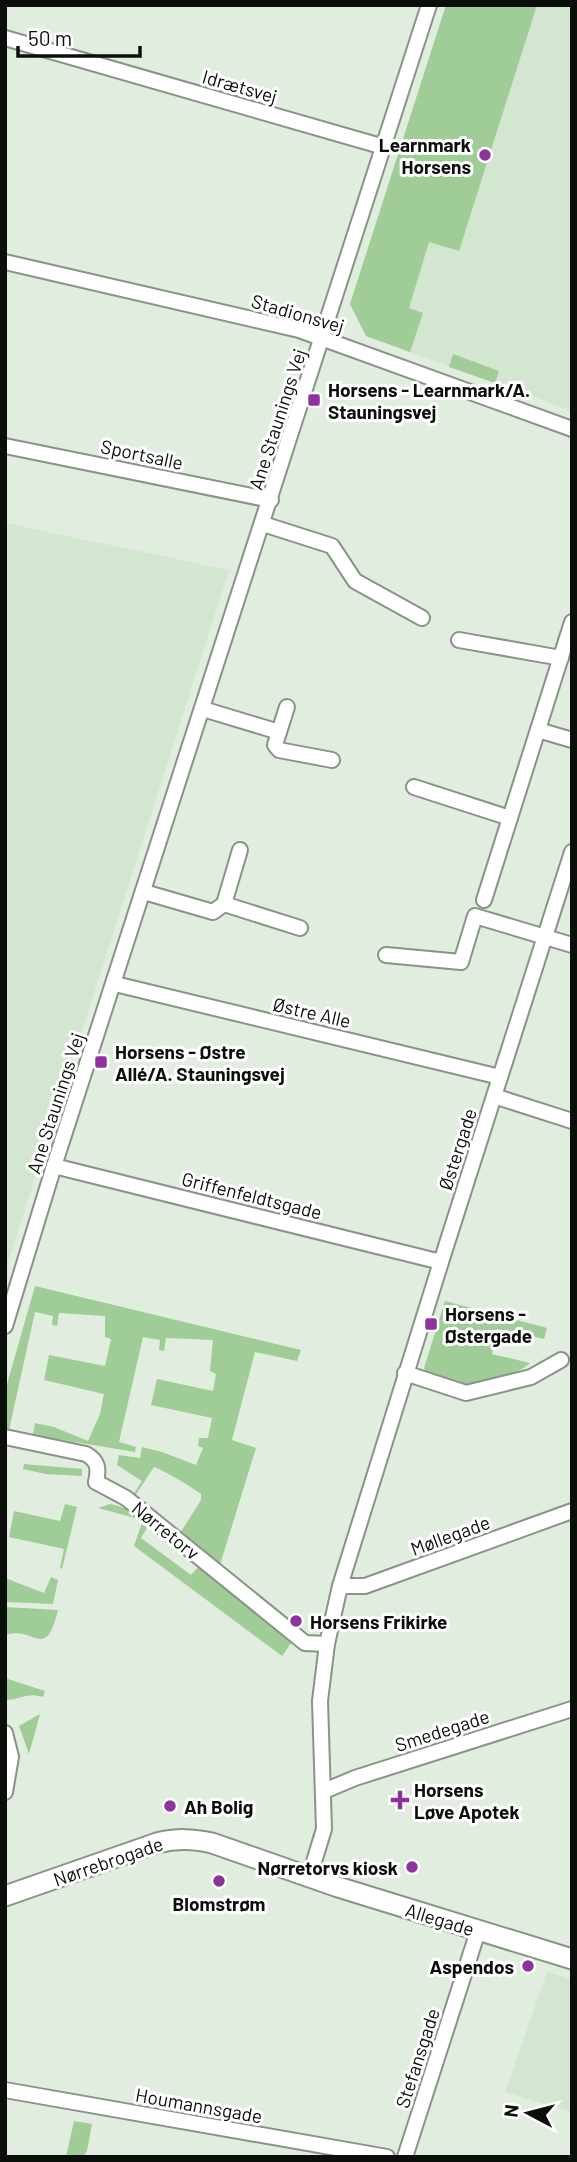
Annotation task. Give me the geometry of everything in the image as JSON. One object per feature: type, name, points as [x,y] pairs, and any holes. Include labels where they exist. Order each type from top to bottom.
[{"type":"street","name":"Ane Staunings Vej","points":[[5,1326],[54,1166],[115,984],[429,5]]},
{"type":"street","name":"Idrætsvej","points":[[5,38],[384,148]]},
{"type":"street","name":"Stadionsvej","points":[[5,262],[299,330],[572,429]]},
{"type":"street","name":"Sportsalle","points":[[5,446],[271,500]]},
{"type":"street","points":[[263,524],[332,546],[355,581],[422,618]]},
{"type":"street","points":[[484,900],[572,622]]},
{"type":"street","points":[[459,640],[561,657]]},
{"type":"street","points":[[287,706],[275,745],[279,750],[332,760]]},
{"type":"street","points":[[203,709],[279,732]]},
{"type":"street","points":[[538,730],[572,740]]},
{"type":"street","points":[[414,787],[510,818]]},
{"type":"street","points":[[144,892],[213,912],[224,904],[240,850]]},
{"type":"street","name":"Østergade","points":[[340,1586],[405,1373],[572,852]]},
{"type":"street","points":[[224,904],[300,928]]},
{"type":"street","points":[[386,955],[461,962],[475,916],[572,945]]},
{"type":"street","name":"Østre Alle","points":[[115,984],[500,1077]]},
{"type":"street","points":[[494,1096],[572,1121]]},
{"type":"street","name":"Griffenfeldtsgade","points":[[54,1166],[441,1262]]},
{"type":"street","points":[[405,1373],[466,1393],[531,1377],[561,1360]]},
{"type":"street","name":"Nørretorv","points":[[5,1437],[86,1454],[95,1460],[99,1470],[96,1482],[126,1497],[305,1643],[327,1644]]},
{"type":"street","name":"Møllegade","points":[[340,1586],[365,1586],[572,1511]]},
{"type":"street","points":[[309,1878],[324,1829],[324,1791],[319,1741],[320,1701],[327,1644],[340,1586]]},
{"type":"street","name":"Smedegade","points":[[324,1791],[355,1778],[572,1709]]},
{"type":"street","points":[[5,1733],[11,1757],[5,1792]]},
{"type":"street","name":"Nørrebrogade","points":[[5,1896],[157,1843],[179,1839],[212,1843],[309,1878]]},
{"type":"street","name":"Allegade","points":[[309,1878],[572,1959]]},
{"type":"street","name":"Stefansgade","points":[[405,2157],[478,1931]]},
{"type":"street","name":"Houmannsgade","points":[[5,2090],[387,2157]]},
{"type":"shaded area","name":"Learnmark Horsens","points":[[446,5],[572,5],[572,411],[366,336],[350,304]]},
{"type":"shaded area","points":[[5,523],[229,570],[5,1272]]},
{"type":"shaded area","points":[[547,1972],[572,1979],[572,2112],[505,2092]]},
{"type":"green space","points":[[446,5],[537,5],[459,251],[429,242],[409,308],[423,313],[410,352],[366,336],[350,304]]},
{"type":"green space","points":[[453,354],[499,371],[495,383],[449,367]]},
{"type":"green space","points":[[35,1286],[301,1350],[297,1361],[255,1352],[232,1440],[256,1448],[219,1568],[179,1535],[201,1500],[201,1494],[154,1467],[135,1496],[133,1495],[142,1481],[117,1465],[119,1455],[140,1458],[142,1447],[196,1465],[203,1448],[198,1446],[199,1438],[208,1438],[212,1418],[151,1405],[157,1379],[213,1391],[216,1374],[210,1371],[213,1340],[166,1338],[164,1351],[159,1350],[160,1340],[143,1337],[119,1442],[136,1447],[135,1452],[33,1435],[35,1423],[54,1427],[88,1441],[100,1414],[104,1394],[44,1380],[49,1355],[105,1366],[111,1339],[105,1337],[105,1316],[59,1313],[57,1326],[52,1325],[53,1316],[35,1312],[9,1430],[5,1429],[5,1391]]},
{"type":"green space","points":[[445,1301],[547,1328],[544,1339],[497,1329],[492,1354],[530,1363],[499,1378],[463,1384],[426,1372],[424,1368]]},
{"type":"green space","points":[[24,1464],[82,1469],[82,1476],[45,1474],[23,1469]]},
{"type":"green space","points":[[65,1504],[77,1507],[62,1569],[64,1549],[9,1537],[14,1511],[60,1521]]},
{"type":"green space","points":[[110,1504],[136,1514],[142,1520],[98,1508]]},
{"type":"green space","points":[[143,1520],[148,1526],[141,1538],[191,1575],[200,1565],[294,1639],[282,1656],[134,1546]]},
{"type":"green space","points":[[51,1577],[58,1580],[53,1604],[5,1602],[5,1578],[44,1593]]},
{"type":"green space","points":[[5,1607],[58,1610],[48,1635],[38,1639],[24,1634],[5,1635]]},
{"type":"green space","points":[[5,1678],[45,1691],[43,1697],[32,1695],[5,1700]]},
{"type":"green space","points":[[40,1714],[29,1754],[19,1726]]},
{"type":"green space","points":[[74,2121],[92,2124],[87,2151],[83,2157],[66,2157]]},
{"type":"place","name":"Learnmark Horsens","points":[[485,155]]},
{"type":"place","name":"Horsens - Learnmark/A. Stauningsvej","points":[[314,400]]},
{"type":"place","name":"Horsens - Østre Allé/A. Stauningsvej","points":[[101,1062]]},
{"type":"place","name":"Horsens - Østergade","points":[[431,1324]]},
{"type":"place","name":"Horsens Frikirke","points":[[296,1621]]},
{"type":"place","name":"Horsens Løve Apotek","points":[[400,1800]]},
{"type":"place","name":"Ah Bolig","points":[[170,1806]]},
{"type":"place","name":"Nørretorvs kiosk","points":[[412,1867]]},
{"type":"place","name":"Blomstrøm","points":[[219,1881]]},
{"type":"place","name":"Aspendos","points":[[528,1966]]}]
